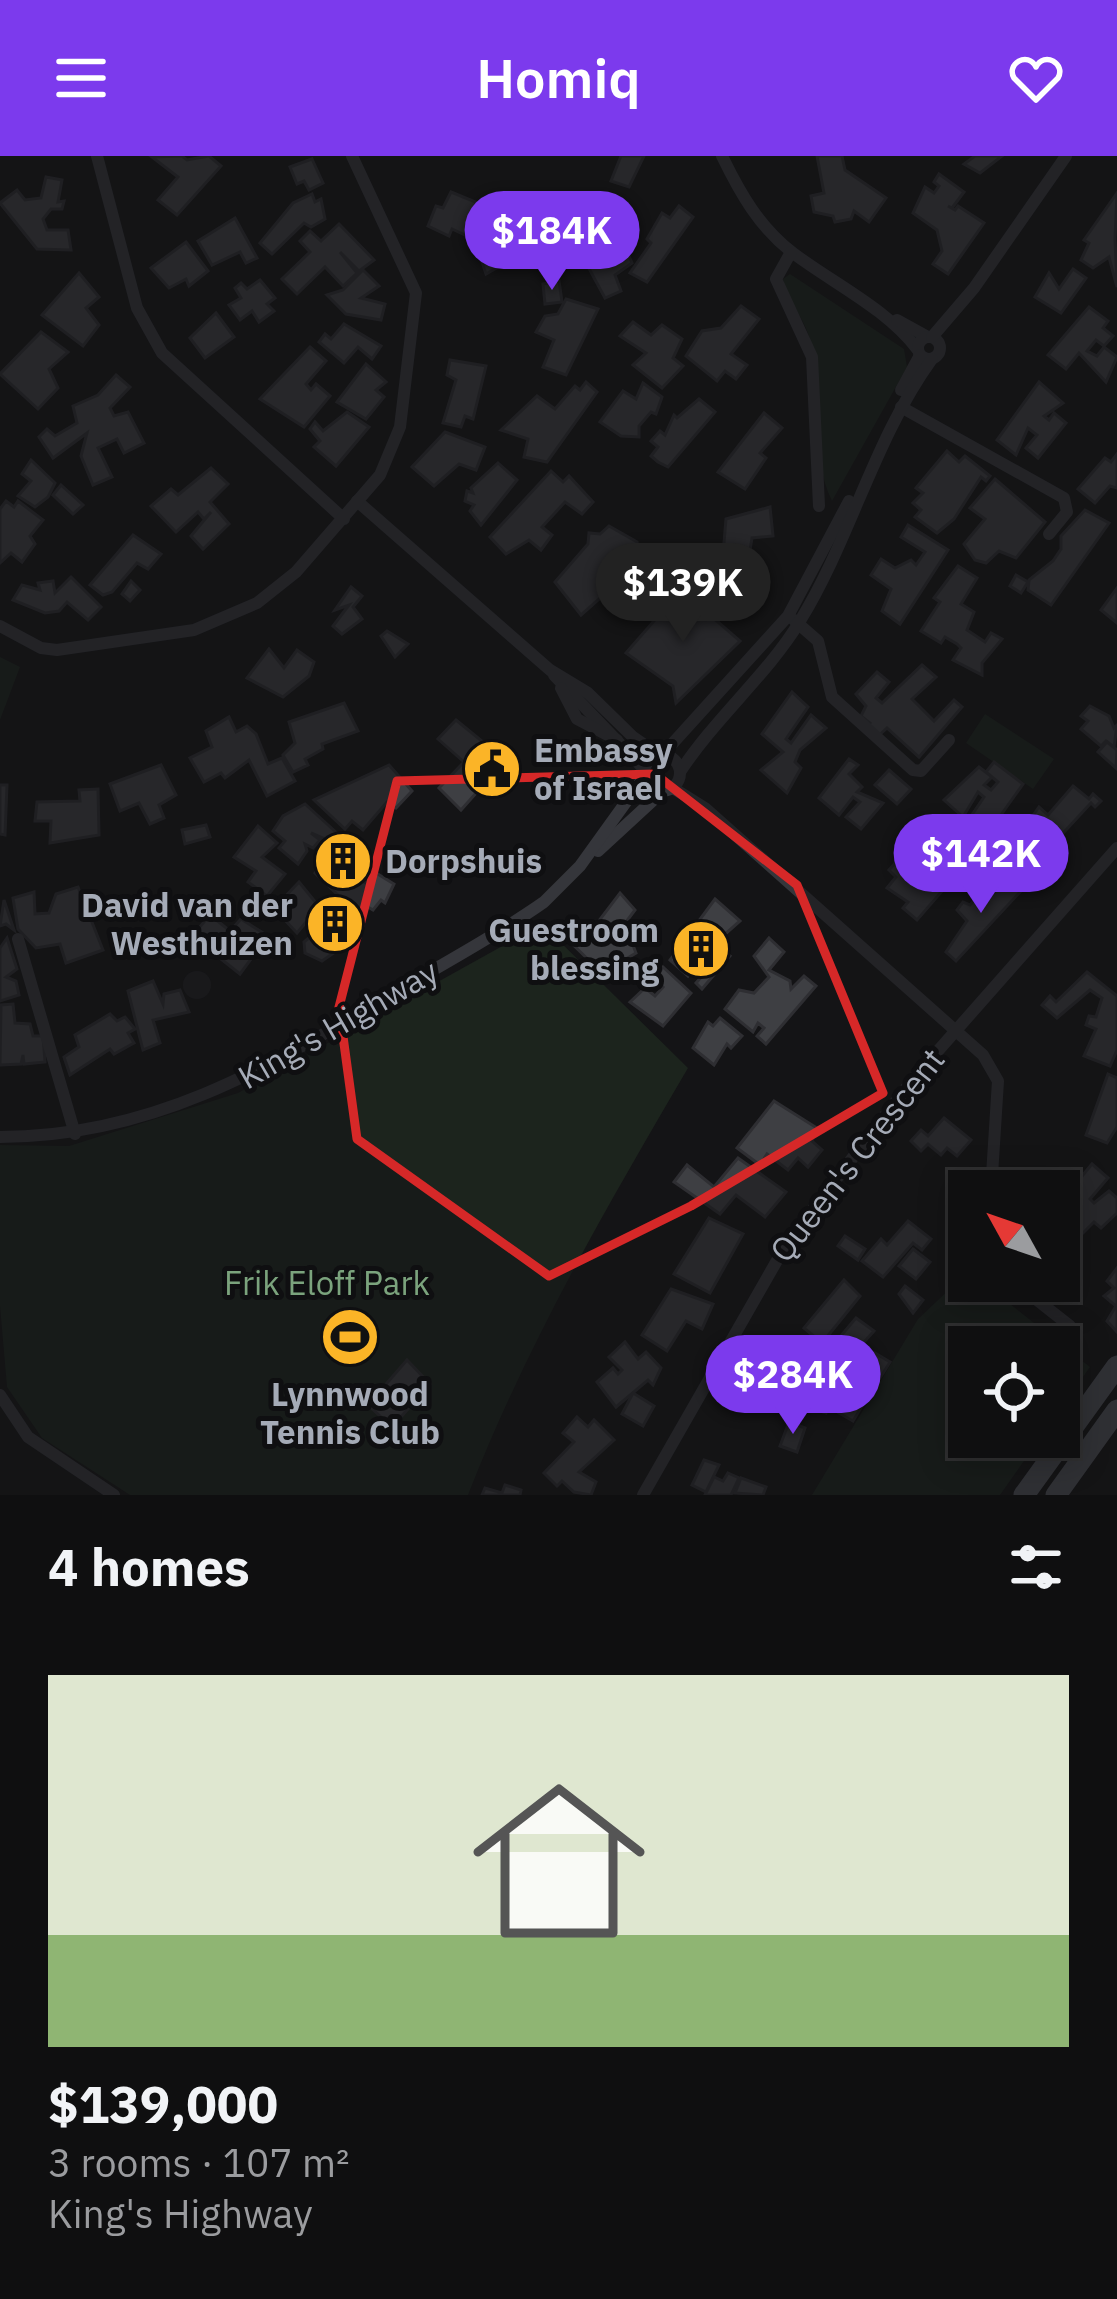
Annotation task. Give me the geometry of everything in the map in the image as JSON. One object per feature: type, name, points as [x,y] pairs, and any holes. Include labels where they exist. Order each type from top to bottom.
[{"type":"main road","points":[[1024,1495],[1117,1366]]},
{"type":"main road","points":[[1056,1495],[1117,1410]]},
{"type":"street","points":[[97,156],[137,308],[162,353],[344,519]]},
{"type":"street","points":[[0,626],[33,645],[57,650],[194,630],[247,609],[280,586],[380,475],[400,427],[416,293],[352,156]]},
{"type":"street","points":[[722,156],[751,209],[791,252],[928,347],[1066,156]]},
{"type":"street","points":[[791,252],[776,279],[812,357],[819,506]]},
{"type":"street","name":"King's Highway","points":[[0,1137],[75,1134],[244,1081],[512,925],[674,782],[701,737],[793,620],[928,347]]},
{"type":"street","name":"King's Highway","points":[[580,866],[644,773],[793,620],[928,347]]},
{"type":"street","points":[[901,407],[1064,498],[1067,512],[1049,534]]},
{"type":"street","points":[[357,501],[550,670],[588,693],[633,737],[674,759],[674,782]]},
{"type":"street","points":[[793,620],[818,641],[832,697],[914,770],[921,771],[949,740]]},
{"type":"street","points":[[550,670],[623,742],[650,787],[674,782]]},
{"type":"street","points":[[674,782],[983,1055],[998,1081],[992,1170]]},
{"type":"street","name":"Queen's Crescent","points":[[643,1495],[771,1265],[956,1029],[1117,848]]},
{"type":"street","points":[[18,939],[75,1134]]},
{"type":"street","points":[[1040,1302],[1070,1326]]},
{"type":"street","points":[[0,1395],[4,1414],[43,1450],[114,1495]]},
{"type":"highlighted area","points":[[655,774],[797,885],[883,1093],[691,1206],[549,1276],[357,1139],[339,1007],[397,781]]},
{"type":"shaded area","points":[[197,971],[207,975],[211,985],[207,995],[197,999],[187,995],[183,985],[187,975]]},
{"type":"green space","points":[[790,274],[904,349],[907,367],[832,501],[818,443],[810,340],[783,279]]},
{"type":"green space","points":[[0,657],[20,667],[0,720]]},
{"type":"green space","points":[[985,714],[1054,759],[1033,789],[966,743]]},
{"type":"green space","name":"Frik Eloff Park","points":[[542,924],[688,1068],[542,1330],[468,1495],[130,1495],[42,1438],[7,1387],[0,1306],[0,1145],[69,1146],[238,1093]]},
{"type":"green space","points":[[948,1291],[948,1302],[1007,1302],[1038,1326],[948,1326],[948,1458],[1026,1458],[1000,1495],[812,1495],[918,1319]]},
{"type":"green space","points":[[1080,1359],[1090,1367],[1080,1381]]},
{"type":"building","points":[[209,156],[221,166],[177,215],[158,200],[178,177],[152,157],[187,160]]},
{"type":"building","points":[[621,156],[644,156],[629,187],[611,181]]},
{"type":"building","points":[[817,156],[842,156],[845,170],[886,198],[869,222],[854,211],[851,219],[835,222],[833,216],[814,212],[811,196],[824,193]]},
{"type":"building","points":[[975,156],[1002,156],[980,173],[964,164]]},
{"type":"building","points":[[312,159],[323,183],[309,190],[304,181],[297,184],[290,167]]},
{"type":"building","points":[[939,174],[964,192],[952,208],[948,206],[955,210],[958,206],[984,223],[948,274],[933,264],[942,251],[937,230],[913,213],[925,187],[934,193],[939,186],[934,182]]},
{"type":"building","points":[[46,177],[62,180],[58,202],[64,201],[62,209],[51,209],[43,219],[47,230],[68,230],[71,250],[37,249],[0,203],[17,190],[25,200],[41,198]]},
{"type":"building","points":[[451,192],[478,203],[465,235],[452,229],[449,236],[428,226],[436,206],[443,208]]},
{"type":"building","points":[[1117,193],[1117,287],[1109,257],[1093,268],[1081,260],[1089,243],[1084,240]]},
{"type":"building","points":[[312,194],[315,202],[321,199],[325,219],[311,227],[304,223],[272,254],[260,243],[293,203]]},
{"type":"building","points":[[679,206],[693,217],[647,282],[630,273],[651,243],[647,239],[662,213],[670,218]]},
{"type":"building","points":[[532,208],[561,250],[552,257],[545,247],[545,258],[535,265],[529,258],[519,267],[512,259],[486,274],[476,244],[486,231],[495,241]]},
{"type":"building","points":[[235,218],[257,258],[246,263],[240,252],[212,265],[198,241]]},
{"type":"building","points":[[339,224],[374,260],[359,271],[340,252],[357,273],[343,286],[325,267],[297,294],[282,279],[310,252],[300,241],[310,231],[321,241]]},
{"type":"building","points":[[617,228],[632,263],[615,275],[621,291],[605,298],[586,263],[598,257],[593,249],[602,245],[599,237]]},
{"type":"building","points":[[186,242],[208,271],[189,286],[186,279],[169,288],[151,268]]},
{"type":"building","points":[[1073,269],[1086,278],[1061,313],[1035,297],[1049,273],[1059,289]]},
{"type":"building","points":[[363,270],[379,286],[361,298],[385,304],[381,320],[346,314],[327,295],[343,290]]},
{"type":"building","points":[[79,273],[99,297],[86,308],[99,325],[83,346],[42,315]]},
{"type":"building","points":[[260,280],[275,298],[267,304],[274,311],[259,322],[252,311],[240,320],[229,305],[241,298],[235,288],[241,283],[247,289]]},
{"type":"building","points":[[559,281],[562,302],[545,304],[543,284]]},
{"type":"building","points":[[566,299],[598,309],[566,375],[543,367],[554,340],[536,332],[545,316],[558,314]]},
{"type":"building","points":[[741,306],[759,319],[731,354],[747,365],[736,379],[725,371],[717,381],[686,356],[702,331],[721,328]]},
{"type":"building","points":[[1089,307],[1108,321],[1103,328],[1113,336],[1104,346],[1096,340],[1087,351],[1097,356],[1104,347],[1117,357],[1106,382],[1079,353],[1066,369],[1048,355]]},
{"type":"building","points":[[216,313],[234,337],[205,358],[190,338]]},
{"type":"building","points":[[633,322],[651,335],[662,325],[682,339],[673,358],[683,366],[662,388],[633,365],[646,353],[620,336]]},
{"type":"building","points":[[344,324],[381,346],[372,359],[358,347],[344,363],[319,342],[325,334],[331,339]]},
{"type":"building","points":[[41,332],[68,352],[49,369],[58,388],[38,409],[0,374]]},
{"type":"building","points":[[310,347],[326,361],[306,384],[311,390],[316,384],[330,396],[304,427],[260,399]]},
{"type":"building","points":[[450,360],[486,366],[473,419],[465,416],[461,427],[443,423],[456,380],[447,375]]},
{"type":"building","points":[[366,364],[386,382],[376,390],[384,397],[366,419],[337,402]]},
{"type":"building","points":[[116,375],[130,387],[110,408],[114,416],[128,412],[144,443],[124,453],[117,439],[98,448],[112,477],[93,485],[81,456],[87,433],[53,458],[39,437],[47,429],[55,436],[77,423],[73,406],[98,395]]},
{"type":"building","points":[[586,382],[597,392],[547,462],[524,457],[528,439],[501,430],[537,396],[555,409],[575,386],[580,390]]},
{"type":"building","points":[[1039,382],[1063,403],[1044,416],[1049,420],[1054,413],[1066,423],[1038,458],[1026,448],[1037,435],[1028,428],[1016,455],[997,440]]},
{"type":"building","points":[[643,383],[662,397],[656,414],[651,412],[639,426],[639,437],[621,436],[600,422],[623,391],[636,399]]},
{"type":"building","points":[[699,399],[715,412],[668,467],[658,462],[651,456],[658,447],[651,441],[660,431],[665,435],[674,415],[677,418]]},
{"type":"building","points":[[347,412],[369,427],[336,466],[314,447],[320,441],[310,429],[315,422],[323,431]]},
{"type":"building","points":[[764,413],[782,428],[760,453],[766,458],[745,489],[718,472]]},
{"type":"building","points":[[445,432],[485,447],[476,470],[459,464],[434,486],[412,467]]},
{"type":"building","points":[[947,451],[959,462],[965,456],[990,476],[986,481],[981,477],[954,519],[937,533],[915,517],[921,510],[913,503],[923,493],[916,488]]},
{"type":"building","points":[[1117,454],[1117,488],[1110,486],[1095,503],[1078,489],[1105,458],[1111,462]]},
{"type":"building","points":[[31,460],[55,483],[35,507],[18,496],[31,481],[22,474]]},
{"type":"building","points":[[498,463],[517,480],[481,525],[470,511],[474,505],[465,501],[467,491],[473,493],[471,488]]},
{"type":"building","points":[[211,468],[228,484],[210,502],[229,524],[203,549],[191,536],[211,512],[204,519],[198,512],[176,532],[151,506],[171,489],[178,495]]},
{"type":"building","points":[[551,471],[563,482],[569,476],[593,502],[582,514],[565,502],[542,527],[552,535],[541,550],[529,540],[506,554],[490,537]]},
{"type":"building","points":[[995,479],[1045,522],[1016,558],[999,551],[986,563],[975,560],[964,544],[985,519],[970,508]]},
{"type":"building","points":[[61,485],[83,505],[73,514],[53,495]]},
{"type":"building","points":[[6,501],[14,507],[18,501],[43,520],[30,536],[35,544],[22,562],[11,553],[0,563],[0,509]]},
{"type":"building","points":[[770,507],[773,536],[752,538],[749,556],[720,587],[703,572],[724,543],[726,519]]},
{"type":"building","points":[[1085,510],[1109,523],[1051,605],[1028,590],[1029,580],[1053,561],[1061,549],[1061,536]]},
{"type":"building","points":[[908,525],[948,550],[900,624],[882,611],[891,589],[871,575],[881,559],[895,568],[911,560],[916,565],[925,552],[901,537]]},
{"type":"building","points":[[609,526],[637,542],[640,563],[581,615],[555,582],[588,544],[589,533],[600,534]]},
{"type":"building","points":[[133,535],[161,554],[148,569],[137,563],[112,592],[103,595],[90,585]]},
{"type":"building","points":[[958,566],[977,578],[961,604],[974,612],[967,630],[985,642],[991,633],[1002,639],[982,663],[982,675],[953,660],[961,648],[957,644],[945,637],[941,643],[921,631],[940,602],[934,598]]},
{"type":"building","points":[[1016,575],[1028,582],[1021,593],[1010,586]]},
{"type":"building","points":[[71,577],[101,607],[88,620],[67,602],[59,611],[45,613],[13,600],[22,585],[40,590],[38,583],[53,581],[55,593]]},
{"type":"building","points":[[131,581],[140,590],[130,601],[122,594]]},
{"type":"building","points":[[351,587],[362,596],[353,607],[362,619],[342,634],[333,626],[349,605],[335,610]]},
{"type":"building","points":[[1117,588],[1117,623],[1101,610]]},
{"type":"building","points":[[681,590],[740,641],[676,703],[673,686],[626,653]]},
{"type":"building","points":[[387,631],[408,644],[395,657],[381,636]]},
{"type":"building","points":[[269,649],[284,668],[297,650],[314,662],[309,676],[283,697],[247,678]]},
{"type":"building","points":[[922,665],[936,677],[912,699],[934,721],[954,700],[962,707],[919,757],[887,728],[876,738],[866,729],[870,723],[861,716],[866,706],[856,694],[877,672],[889,682],[876,698],[882,703]]},
{"type":"building","points":[[792,692],[808,707],[786,739],[791,743],[811,715],[826,728],[800,750],[795,762],[801,768],[787,793],[761,770],[783,752],[762,734]]},
{"type":"building","points":[[344,703],[358,731],[322,744],[323,749],[305,759],[308,765],[293,772],[283,755],[295,743],[289,722]]},
{"type":"building","points":[[1090,706],[1109,716],[1114,728],[1117,725],[1114,747],[1106,741],[1101,746],[1081,729],[1088,721],[1081,716]]},
{"type":"building","points":[[229,717],[236,732],[247,726],[256,734],[268,764],[282,758],[295,781],[267,796],[249,760],[225,778],[221,773],[204,782],[190,758],[212,747],[206,731]]},
{"type":"building","name":"Embassy of Israel","points":[[456,720],[499,755],[501,765],[461,810],[439,788],[464,762],[438,739]]},
{"type":"building","points":[[1107,742],[1117,750],[1116,768],[1098,752]]},
{"type":"building","points":[[849,759],[858,765],[849,774],[862,787],[857,792],[883,803],[861,829],[846,817],[860,802],[853,797],[839,815],[819,798]]},
{"type":"building","points":[[994,762],[1023,784],[981,843],[963,828],[984,797],[978,792],[963,817],[944,800],[979,767],[992,777],[986,772]]},
{"type":"building","points":[[161,765],[176,795],[159,805],[164,818],[150,824],[139,803],[120,811],[110,784]]},
{"type":"building","points":[[389,765],[412,791],[396,808],[387,802],[363,830],[352,821],[345,829],[314,800]]},
{"type":"building","points":[[889,770],[911,789],[897,804],[875,785]]},
{"type":"building","points":[[0,785],[7,785],[5,835],[0,834]]},
{"type":"building","points":[[1073,786],[1089,799],[1093,794],[1101,801],[1095,807],[1091,803],[1053,844],[1061,850],[1051,863],[1043,857],[1038,862],[1026,850],[1041,836],[1032,817],[1039,807],[1048,815]]},
{"type":"building","points":[[98,789],[99,835],[50,843],[51,821],[35,821],[37,802],[80,801],[79,790]]},
{"type":"building","name":"Dorpshuis","points":[[305,804],[361,855],[354,868],[348,862],[341,868],[346,874],[366,883],[376,873],[394,884],[385,903],[381,900],[373,910],[368,907],[362,918],[315,873],[333,850],[325,839],[311,833],[320,840],[313,848],[305,844],[307,851],[298,864],[279,848],[285,841],[273,831],[283,816]]},
{"type":"building","points":[[938,823],[958,841],[923,882],[929,879],[943,890],[917,920],[903,908],[908,902],[887,888],[896,877],[889,870],[906,851],[913,858]]},
{"type":"building","points":[[206,825],[210,837],[185,844],[182,830]]},
{"type":"building","points":[[258,826],[277,843],[262,857],[285,874],[267,896],[248,882],[256,871],[234,857]]},
{"type":"building","points":[[1003,877],[1020,892],[956,961],[946,952],[967,921],[957,910],[976,898],[981,903]]},
{"type":"building","name":"David van der Westhuizen","points":[[299,882],[321,909],[353,929],[348,943],[322,961],[305,953],[304,942],[310,937],[315,941],[328,918],[324,914],[314,927],[307,921],[297,933],[281,916],[289,906],[282,900]]},
{"type":"building","points":[[78,887],[103,950],[66,963],[60,944],[36,948],[18,929],[13,898],[34,892],[35,914],[49,913],[56,894]]},
{"type":"building","points":[[620,893],[635,910],[617,934],[618,943],[631,940],[636,953],[602,973],[565,937],[578,921],[592,930]]},
{"type":"building","name":"Guestroom blessing","points":[[715,899],[740,921],[715,943],[730,956],[702,989],[696,983],[713,964],[704,957],[688,976],[670,960]]},
{"type":"building","points":[[4,900],[14,930],[0,926]]},
{"type":"building","points":[[210,915],[230,931],[241,919],[268,936],[240,974],[192,936]]},
{"type":"building","points":[[7,938],[17,969],[6,977],[16,981],[19,995],[0,1001],[0,948]]},
{"type":"building","points":[[769,938],[784,952],[769,970],[790,981],[791,989],[804,976],[816,986],[766,1044],[757,1036],[764,1028],[758,1023],[753,1032],[725,1009],[739,990],[754,993],[769,977],[754,956]]},
{"type":"building","points":[[663,967],[691,993],[663,1026],[630,1002],[645,988],[655,996],[663,987],[655,979]]},
{"type":"building","points":[[1087,972],[1117,996],[1117,1050],[1110,1066],[1084,1056],[1096,1029],[1086,1025],[1089,1016],[1096,1017],[1102,998],[1090,990],[1057,1018],[1042,1005],[1050,996],[1056,1002]]},
{"type":"building","points":[[153,981],[163,1004],[164,994],[180,990],[189,1012],[153,1020],[160,1043],[143,1050],[128,991]]},
{"type":"building","points":[[13,1004],[15,1023],[30,1024],[33,1036],[43,1036],[45,1062],[24,1064],[23,1055],[21,1064],[0,1065],[1,1005]]},
{"type":"building","points":[[110,1014],[117,1021],[125,1017],[135,1029],[128,1033],[134,1043],[114,1054],[110,1049],[70,1075],[64,1057],[79,1047],[75,1035]]},
{"type":"building","points":[[720,1018],[742,1036],[731,1048],[727,1044],[714,1065],[693,1048],[708,1022],[713,1026]]},
{"type":"building","points":[[1108,1074],[1117,1078],[1117,1127],[1107,1143],[1086,1135]]},
{"type":"building","points":[[774,1101],[817,1128],[812,1141],[822,1150],[808,1167],[798,1158],[788,1170],[767,1154],[760,1165],[737,1148]]},
{"type":"building","points":[[944,1118],[971,1140],[957,1156],[947,1148],[941,1155],[928,1144],[921,1151],[911,1141],[921,1130],[928,1136]]},
{"type":"building","points":[[738,1158],[786,1192],[765,1217],[736,1195],[720,1214],[674,1182],[687,1165],[714,1187]]},
{"type":"building","points":[[1092,1164],[1108,1178],[1090,1199],[1094,1203],[1109,1191],[1117,1198],[1117,1213],[1101,1228],[1094,1222],[1080,1236],[1080,1179]]},
{"type":"building","points":[[709,1218],[743,1234],[710,1293],[674,1274]]},
{"type":"building","points":[[908,1221],[931,1239],[922,1250],[913,1243],[883,1277],[862,1261],[881,1239],[887,1245]]},
{"type":"building","points":[[845,1236],[865,1249],[858,1260],[838,1246]]},
{"type":"building","points":[[913,1249],[930,1262],[916,1279],[899,1266]]},
{"type":"building","points":[[1117,1268],[1117,1332],[1107,1321],[1116,1306],[1104,1296],[1114,1288],[1107,1281]]},
{"type":"building","points":[[844,1280],[860,1296],[822,1343],[804,1328]]},
{"type":"building","points":[[905,1286],[923,1300],[913,1313],[899,1294]]},
{"type":"building","points":[[671,1289],[713,1304],[702,1329],[686,1321],[667,1351],[642,1335]]},
{"type":"building","points":[[856,1318],[874,1331],[855,1352],[861,1358],[851,1371],[829,1350]]},
{"type":"building","points":[[625,1342],[638,1359],[646,1352],[661,1368],[653,1385],[648,1380],[616,1407],[597,1382],[613,1368],[618,1374],[622,1370],[609,1357]]},
{"type":"building","points":[[875,1353],[890,1362],[875,1386],[860,1377]]},
{"type":"building","points":[[407,1360],[430,1384],[392,1427],[368,1405]]},
{"type":"building","points":[[786,1379],[794,1388],[780,1401],[771,1393]]},
{"type":"building","points":[[818,1380],[835,1386],[826,1413],[793,1401],[800,1383],[816,1388]]},
{"type":"building","points":[[633,1393],[654,1406],[643,1426],[622,1414]]},
{"type":"building","points":[[848,1397],[862,1406],[853,1421],[839,1413]]},
{"type":"building","points":[[577,1417],[588,1427],[594,1420],[614,1440],[579,1472],[596,1482],[591,1495],[574,1492],[562,1481],[557,1486],[544,1473],[574,1442],[563,1433]]},
{"type":"building","points":[[789,1422],[805,1428],[797,1452],[780,1446]]},
{"type":"building","points":[[704,1460],[719,1465],[706,1492],[692,1485]]},
{"type":"building","points":[[728,1473],[739,1478],[731,1495],[705,1495],[714,1477],[723,1481]]},
{"type":"building","points":[[741,1478],[766,1487],[763,1495],[735,1493]]},
{"type":"building","points":[[505,1485],[521,1490],[520,1495],[482,1495],[485,1488],[502,1493]]},
{"type":"place","name":"Embassy of Israel","points":[[492,769]]},
{"type":"place","name":"Dorpshuis","points":[[343,861]]},
{"type":"place","name":"David van der Westhuizen","points":[[335,924]]},
{"type":"place","name":"Guestroom blessing","points":[[701,949]]},
{"type":"place","name":"Lynnwood Tennis Club","points":[[350,1337]]}]
